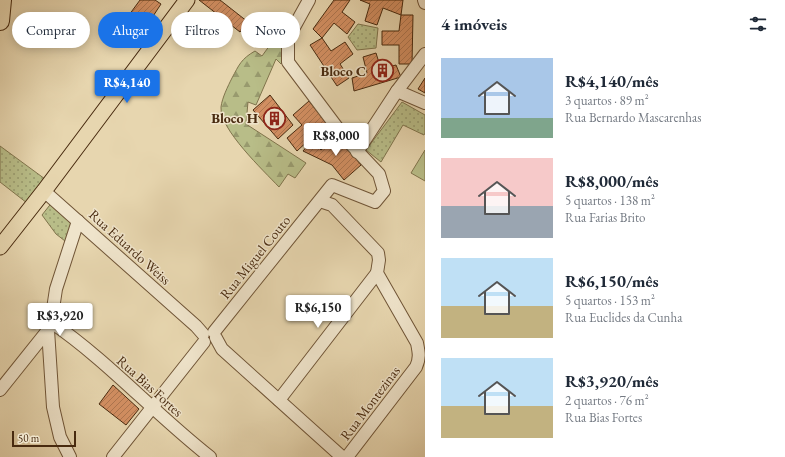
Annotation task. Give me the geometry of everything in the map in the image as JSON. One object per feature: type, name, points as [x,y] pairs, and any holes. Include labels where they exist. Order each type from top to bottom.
[{"type":"highway","points":[[0,21],[2,0]]},
{"type":"main road","points":[[0,247],[44,191],[186,0]]},
{"type":"street","points":[[0,21],[11,0]]},
{"type":"street","points":[[309,0],[288,38],[288,62],[357,152],[397,92],[425,54]]},
{"type":"street","points":[[397,92],[425,103]]},
{"type":"street","name":"Rua Miguel Couto","points":[[113,457],[151,407],[332,185],[375,202],[384,191],[379,174],[357,152]]},
{"type":"street","name":"Rua Eduardo Weiss","points":[[44,191],[342,457]]},
{"type":"street","points":[[279,400],[377,273],[379,260],[378,253],[332,205],[320,201]]},
{"type":"street","points":[[70,457],[60,437],[53,407],[50,326],[56,289],[78,221]]},
{"type":"street","name":"Rua Montezinas","points":[[347,457],[416,367],[419,360],[417,343],[377,273]]},
{"type":"street","points":[[0,390],[50,326]]},
{"type":"street","name":"Rua Bias Fortes","points":[[50,326],[77,340],[151,407],[210,457]]},
{"type":"green space","points":[[358,24],[378,28],[376,48],[357,50],[348,37]]},
{"type":"green space","points":[[268,48],[282,48],[284,58],[281,64],[276,59],[256,105],[248,102],[246,124],[306,163],[295,178],[288,174],[279,187],[235,138],[227,127],[222,116],[221,107],[227,88],[241,63],[246,57],[255,51],[262,56]]},
{"type":"green space","points":[[402,102],[425,115],[425,133],[424,135],[403,125],[381,162],[366,150]]},
{"type":"green space","points":[[0,146],[45,179],[27,203],[0,182]]},
{"type":"green space","points":[[425,150],[425,181],[411,173]]},
{"type":"green space","points":[[53,201],[75,226],[65,241],[56,234],[42,215]]},
{"type":"building","points":[[140,0],[155,0],[161,4],[156,12],[131,12]]},
{"type":"building","points":[[199,0],[220,0],[241,16],[241,31],[240,32],[233,27],[233,12],[214,12]]},
{"type":"building","points":[[334,0],[350,0],[342,12],[355,22],[347,34],[334,23],[322,38],[313,29]]},
{"type":"building","points":[[360,0],[403,0],[401,15],[383,8],[377,25],[365,21],[370,4]]},
{"type":"building","points":[[401,15],[413,15],[412,64],[399,64],[399,45],[382,45],[382,31],[399,31]]},
{"type":"building","points":[[322,38],[331,51],[345,42],[353,54],[340,64],[349,78],[337,86],[310,45]]},
{"type":"building","name":"Bloco C","points":[[376,53],[381,69],[396,65],[401,77],[354,91],[352,78],[367,73],[363,57]]},
{"type":"building","points":[[425,78],[425,93],[418,89]]},
{"type":"building","name":"Bloco H","points":[[270,95],[293,125],[278,139],[253,110]]},
{"type":"building","points":[[309,101],[333,131],[318,144],[311,138],[297,151],[287,138],[302,125],[293,115]]},
{"type":"building","points":[[337,136],[361,165],[344,180],[332,165],[303,151],[312,141],[321,150]]},
{"type":"building","points":[[113,385],[139,409],[126,425],[99,404]]},
{"type":"place","name":"Bloco C","points":[[382,71]]},
{"type":"place","name":"Bloco H","points":[[274,118]]}]
